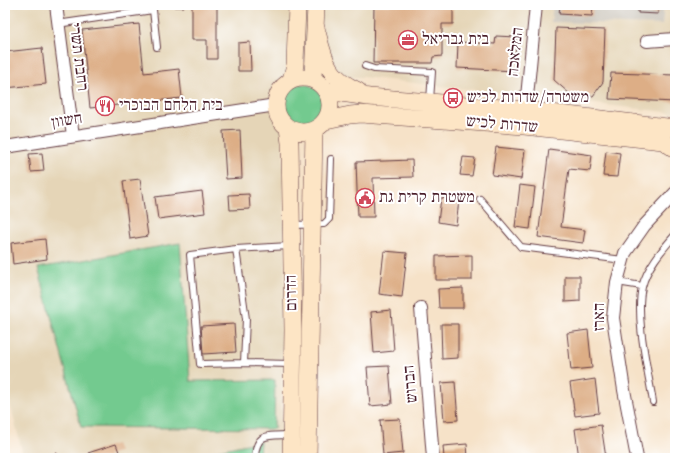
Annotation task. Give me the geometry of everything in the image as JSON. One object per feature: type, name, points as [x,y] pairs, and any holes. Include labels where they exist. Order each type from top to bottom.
[{"type":"main road","points":[[291,80],[295,64],[297,5]]},
{"type":"main road","points":[[313,79],[316,5]]},
{"type":"main road","points":[[315,24],[324,58],[330,71],[339,81],[369,97]]},
{"type":"main road","points":[[306,77],[313,79],[327,91],[330,108],[320,125],[300,132],[288,128],[279,118],[276,105],[280,90],[291,80],[306,77]]},
{"type":"main road","name":"שדרות לכיש","points":[[327,91],[369,97],[430,102],[663,141],[675,149]]},
{"type":"main road","name":"שדרות לכיש","points":[[320,125],[350,114],[361,114],[525,118],[675,128]]},
{"type":"main road","name":"הדרום","points":[[308,458],[311,224],[320,125]]},
{"type":"main road","name":"הדרום","points":[[288,128],[290,143],[292,246],[291,458]]},
{"type":"street","name":"רחבת תשרי","points":[[56,5],[57,24],[73,136]]},
{"type":"street","name":"המלאכה","points":[[525,118],[536,5]]},
{"type":"street","points":[[647,40],[675,39]]},
{"type":"street","name":"חשוון","points":[[5,147],[276,105]]},
{"type":"street","name":"הארז","points":[[637,458],[624,390],[613,318],[617,282],[626,253],[644,226],[675,193]]},
{"type":"street","name":"הברוש","points":[[421,308],[433,458]]},
{"type":"lane","points":[[57,24],[153,10],[157,47]]},
{"type":"lane","points":[[365,66],[374,69],[432,72],[430,102]]},
{"type":"lane","points":[[291,225],[324,224],[329,219],[331,159]]},
{"type":"lane","points":[[480,199],[521,247],[624,260]]},
{"type":"lane","points":[[653,402],[640,317],[642,286],[661,252],[675,235]]},
{"type":"lane","points":[[292,246],[236,249],[190,255],[200,364],[292,364]]},
{"type":"lane","points":[[236,249],[246,319],[244,363]]},
{"type":"lane","points":[[617,282],[642,286]]},
{"type":"lane","points":[[255,458],[256,447],[259,440],[265,436],[291,435]]},
{"type":"shaded area","points":[[5,5],[553,5],[551,22],[662,25],[664,5],[675,5],[675,113],[363,77],[282,79],[285,264],[281,458],[24,458],[5,384]]},
{"type":"shaded area","points":[[553,5],[664,5],[662,25],[551,22]]},
{"type":"green space","points":[[302,84],[317,90],[323,105],[317,120],[302,126],[287,120],[281,105],[287,90]]},
{"type":"green space","points":[[180,243],[190,381],[275,380],[274,429],[81,427],[38,268]]},
{"type":"green space","points":[[260,441],[259,458],[216,458],[215,451]]},
{"type":"building","points":[[80,5],[94,5],[94,6],[80,7]]},
{"type":"building","points":[[174,5],[184,5],[184,7],[174,7]]},
{"type":"building","points":[[192,5],[217,5],[217,59],[207,59],[207,40],[192,40]]},
{"type":"building","name":"בית גבריאל","points":[[374,5],[453,5],[453,24],[442,24],[442,56],[433,57],[432,63],[373,63]]},
{"type":"building","points":[[491,5],[512,5],[512,8],[491,7]]},
{"type":"building","points":[[560,5],[593,5],[592,16],[559,14]]},
{"type":"building","points":[[638,5],[658,5],[658,14],[638,13]]},
{"type":"building","points":[[139,24],[144,73],[179,69],[182,98],[90,108],[82,30]]},
{"type":"building","points":[[556,28],[605,30],[603,82],[593,96],[570,94],[554,80]]},
{"type":"building","points":[[496,36],[516,37],[515,71],[457,68],[458,42],[495,44]]},
{"type":"building","points":[[250,42],[251,71],[238,71],[238,43]]},
{"type":"building","points":[[42,48],[46,84],[5,88],[5,52]]},
{"type":"building","points":[[611,73],[675,75],[675,102],[609,99]]},
{"type":"building","points":[[240,130],[242,178],[226,179],[223,131]]},
{"type":"building","points":[[496,147],[525,150],[521,179],[492,175]]},
{"type":"building","points":[[549,149],[592,155],[590,171],[569,169],[561,227],[585,230],[583,243],[538,237]]},
{"type":"building","points":[[606,151],[620,153],[617,177],[603,176]]},
{"type":"building","points":[[42,153],[44,171],[31,172],[29,154]]},
{"type":"building","points":[[463,157],[475,158],[472,176],[460,175]]},
{"type":"building","name":"משטרת קרית גת","points":[[412,160],[413,177],[373,178],[374,217],[358,217],[356,162]]},
{"type":"building","points":[[140,179],[148,236],[130,239],[123,181]]},
{"type":"building","points":[[520,185],[535,187],[530,229],[515,227]]},
{"type":"building","points":[[202,191],[205,213],[158,219],[155,197]]},
{"type":"building","points":[[249,194],[250,209],[230,210],[229,195]]},
{"type":"building","points":[[441,198],[459,200],[456,225],[438,222]]},
{"type":"building","points":[[45,239],[47,259],[13,264],[11,243]]},
{"type":"building","points":[[384,251],[407,253],[402,297],[379,294]]},
{"type":"building","points":[[472,255],[472,280],[436,280],[436,256]]},
{"type":"building","points":[[565,276],[580,276],[580,301],[565,302]]},
{"type":"building","points":[[463,288],[463,308],[439,308],[438,289]]},
{"type":"building","points":[[391,310],[394,351],[374,353],[371,312]]},
{"type":"building","points":[[234,324],[236,352],[203,354],[201,326]]},
{"type":"building","points":[[441,324],[458,324],[458,358],[442,359]]},
{"type":"building","points":[[588,330],[592,368],[571,370],[567,333]]},
{"type":"building","points":[[389,366],[392,404],[370,406],[367,367]]},
{"type":"building","points":[[595,379],[599,413],[575,416],[570,383]]},
{"type":"building","points":[[455,382],[458,420],[444,421],[441,383]]},
{"type":"building","points":[[400,419],[403,453],[383,455],[380,420]]},
{"type":"building","points":[[601,425],[606,458],[579,458],[575,429]]},
{"type":"building","points":[[116,444],[119,452],[108,455],[109,458],[89,458],[88,453]]},
{"type":"building","points":[[467,444],[468,458],[444,458],[443,446]]},
{"type":"building","points":[[57,453],[58,458],[42,458]]},
{"type":"place","name":"בית גבריאל","points":[[408,40]]},
{"type":"place","name":"משטרה/שדרות לכיש","points":[[453,98]]},
{"type":"place","name":"בית הלחם הבוכרי","points":[[105,106]]},
{"type":"place","name":"משטרת קרית גת","points":[[365,198]]}]
